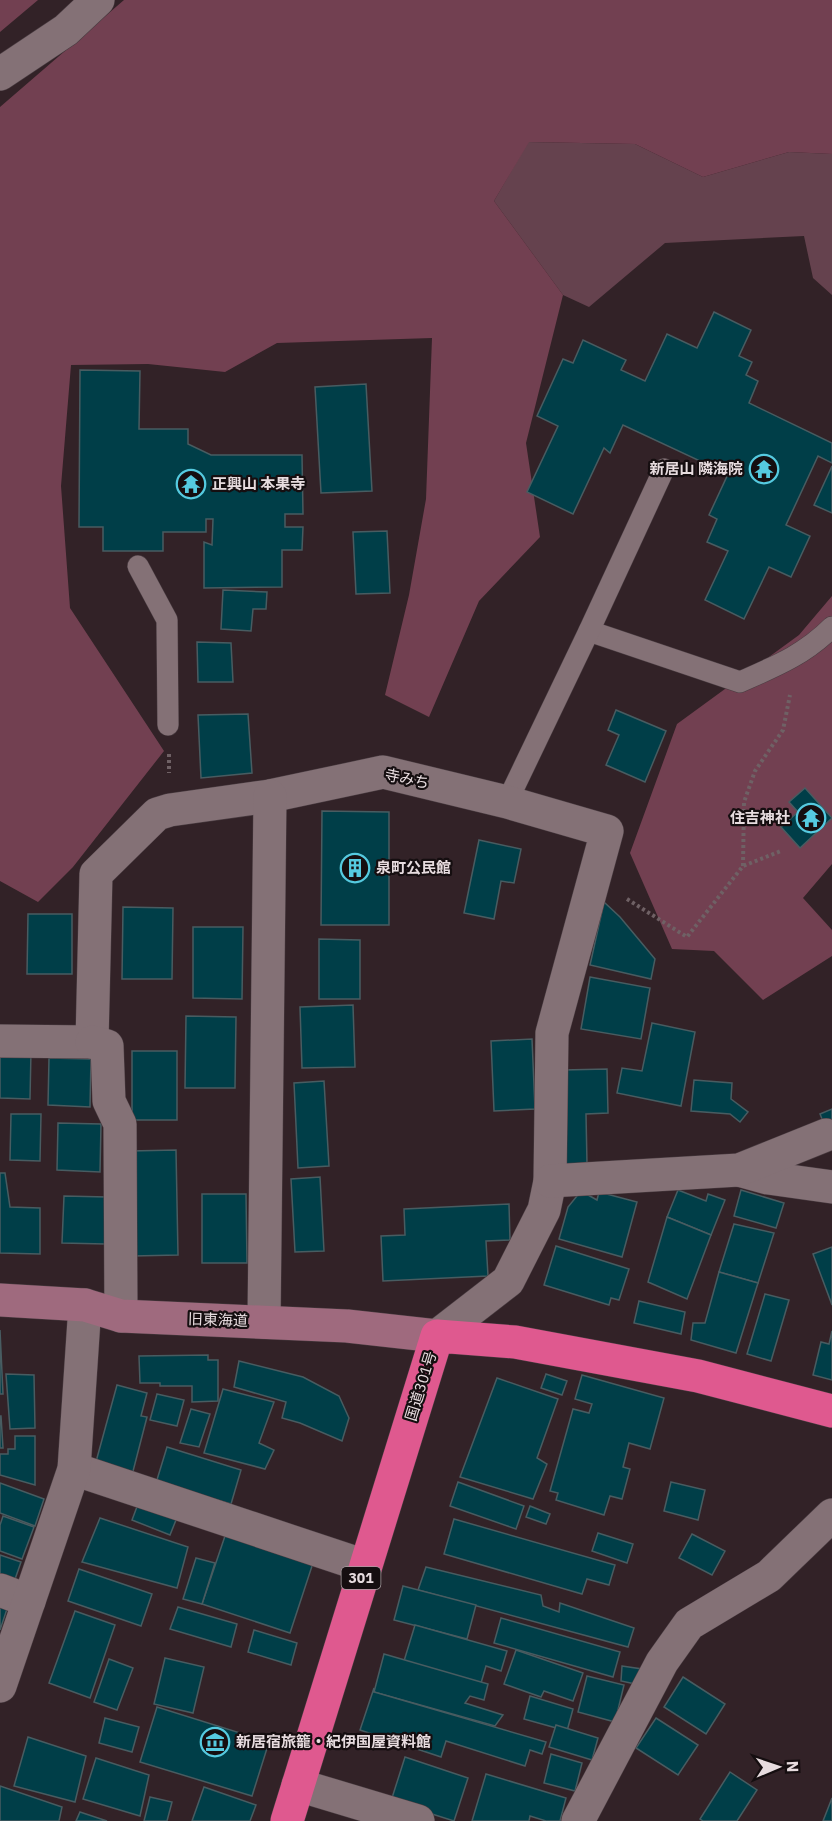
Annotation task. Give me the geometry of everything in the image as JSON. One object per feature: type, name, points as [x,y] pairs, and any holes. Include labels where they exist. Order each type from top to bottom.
[{"type":"highway","name":"国道301号","points":[[287,1821],[437,1336],[515,1342],[687,1374],[832,1411]]},
{"type":"street","points":[[0,74],[66,30],[98,0]]},
{"type":"street","name":"寺みち","points":[[92,1042],[96,874],[157,814],[170,810],[270,796],[383,772],[507,802],[607,831],[552,1033],[550,1181],[544,1210],[508,1281],[437,1336]]},
{"type":"street","points":[[264,1322],[270,796]]},
{"type":"street","points":[[0,1041],[92,1042],[107,1046],[109,1101],[120,1124],[121,1316]]},
{"type":"street","points":[[550,1181],[739,1170],[826,1135]]},
{"type":"street","points":[[739,1170],[768,1178],[832,1187]]},
{"type":"street","name":"旧東海道","points":[[0,1300],[85,1305],[121,1316],[347,1326],[437,1336]]},
{"type":"street","points":[[0,1686],[15,1596],[74,1469],[85,1305]]},
{"type":"street","points":[[74,1469],[365,1566]]},
{"type":"street","points":[[578,1821],[662,1662],[689,1624],[769,1576],[832,1515]]},
{"type":"street","points":[[298,1785],[418,1821]]},
{"type":"lane","points":[[507,802],[664,469]]},
{"type":"lane","points":[[138,566],[167,620],[168,725]]},
{"type":"lane","points":[[589,632],[740,682],[788,661],[817,642],[832,627]]},
{"type":"path","points":[[743,866],[744,802],[755,771],[783,730],[793,676],[788,661]]},
{"type":"path","points":[[168,725],[170,810]]},
{"type":"path","points":[[594,877],[687,938],[743,866],[781,851]]},
{"type":"shaded area","points":[[0,0],[38,0],[0,32]]},
{"type":"shaded area","points":[[124,0],[832,0],[832,154],[789,152],[703,177],[635,144],[529,142],[494,201],[563,295],[526,443],[540,537],[479,601],[429,717],[385,695],[409,595],[426,499],[432,338],[277,343],[225,372],[148,364],[71,365],[61,486],[70,608],[164,751],[73,867],[38,902],[0,881],[0,107]]},
{"type":"shaded area","points":[[528,142],[635,144],[703,177],[789,152],[832,154],[832,295],[813,278],[804,236],[665,243],[589,307],[563,295],[494,201]]},
{"type":"shaded area","points":[[832,596],[832,864],[803,898],[832,930],[832,956],[763,1000],[714,951],[672,949],[630,853],[677,724],[799,635]]},
{"type":"building","name":"新居山 隣海院","points":[[714,312],[751,330],[739,356],[752,362],[746,375],[758,381],[749,403],[832,443],[832,463],[818,456],[786,525],[810,536],[791,577],[769,567],[744,619],[705,600],[728,551],[707,542],[717,519],[709,515],[728,474],[623,425],[610,453],[604,448],[573,514],[527,492],[558,426],[537,416],[563,359],[573,363],[583,340],[626,360],[621,370],[645,381],[667,334],[697,348]]},
{"type":"building","name":"正興山 本果寺","points":[[80,370],[140,371],[139,429],[188,429],[188,444],[211,455],[302,455],[303,514],[285,514],[285,527],[303,527],[302,550],[282,550],[282,587],[204,588],[204,542],[212,545],[213,519],[206,519],[206,532],[163,532],[163,551],[103,551],[103,527],[79,527]]},
{"type":"building","points":[[366,384],[372,491],[321,493],[315,387]]},
{"type":"building","points":[[832,466],[832,513],[814,505]]},
{"type":"building","points":[[387,531],[390,593],[356,594],[353,532]]},
{"type":"building","points":[[223,590],[267,592],[266,609],[253,609],[251,631],[221,629]]},
{"type":"building","points":[[197,642],[231,643],[233,682],[198,682]]},
{"type":"building","points":[[616,710],[666,731],[645,782],[606,765],[619,735],[608,730]]},
{"type":"building","points":[[248,714],[252,773],[201,778],[198,715]]},
{"type":"building","name":"住吉神社","points":[[805,788],[832,818],[800,848],[781,827],[798,812],[789,802]]},
{"type":"building","name":"泉町公民館","points":[[322,811],[389,812],[389,925],[321,925]]},
{"type":"building","points":[[479,840],[521,849],[514,883],[501,881],[494,919],[464,913]]},
{"type":"building","points":[[604,902],[620,917],[655,959],[651,979],[590,965]]},
{"type":"building","points":[[123,907],[173,908],[172,979],[122,979]]},
{"type":"building","points":[[28,914],[72,914],[72,974],[27,974]]},
{"type":"building","points":[[193,927],[243,927],[242,999],[193,998]]},
{"type":"building","points":[[319,939],[360,940],[360,999],[319,999]]},
{"type":"building","points":[[590,977],[650,988],[641,1039],[581,1029]]},
{"type":"building","points":[[353,1005],[355,1067],[302,1068],[300,1007]]},
{"type":"building","points":[[186,1016],[236,1017],[235,1088],[185,1088]]},
{"type":"building","points":[[652,1023],[695,1032],[681,1106],[617,1093],[622,1068],[642,1071]]},
{"type":"building","points":[[532,1039],[535,1109],[494,1111],[491,1041]]},
{"type":"building","points":[[0,1051],[31,1051],[30,1099],[0,1098]]},
{"type":"building","points":[[132,1051],[177,1051],[177,1120],[132,1120]]},
{"type":"building","points":[[49,1058],[91,1059],[90,1107],[48,1105]]},
{"type":"building","points":[[607,1069],[608,1113],[586,1114],[587,1164],[559,1164],[563,1070]]},
{"type":"building","points":[[694,1080],[732,1083],[731,1099],[748,1112],[740,1122],[730,1114],[691,1111]]},
{"type":"building","points":[[324,1081],[329,1166],[298,1168],[294,1083]]},
{"type":"building","points":[[832,1109],[832,1144],[820,1114]]},
{"type":"building","points":[[11,1114],[41,1114],[40,1161],[10,1160]]},
{"type":"building","points":[[58,1123],[101,1124],[100,1172],[57,1170]]},
{"type":"building","points":[[176,1150],[178,1255],[133,1256],[130,1151]]},
{"type":"building","points":[[0,1173],[5,1173],[10,1207],[40,1208],[40,1254],[0,1253]]},
{"type":"building","points":[[320,1177],[324,1251],[295,1252],[291,1179]]},
{"type":"building","points":[[678,1190],[706,1201],[708,1194],[725,1200],[711,1235],[667,1217]]},
{"type":"building","points":[[741,1190],[784,1203],[776,1228],[734,1216]]},
{"type":"building","points":[[581,1191],[597,1200],[599,1192],[637,1202],[622,1257],[559,1239],[568,1207]]},
{"type":"building","points":[[202,1194],[246,1194],[247,1263],[202,1263]]},
{"type":"building","points":[[64,1196],[107,1197],[105,1244],[62,1243]]},
{"type":"building","points":[[509,1204],[510,1240],[486,1241],[488,1276],[383,1281],[381,1236],[405,1235],[404,1209]]},
{"type":"building","points":[[667,1217],[711,1235],[687,1299],[648,1282]]},
{"type":"building","points":[[734,1224],[774,1233],[758,1283],[719,1272]]},
{"type":"building","points":[[556,1246],[629,1269],[619,1300],[611,1298],[609,1305],[544,1285]]},
{"type":"building","points":[[832,1247],[832,1305],[813,1254]]},
{"type":"building","points":[[719,1272],[758,1283],[736,1353],[691,1340],[693,1323],[705,1323]]},
{"type":"building","points":[[765,1294],[789,1300],[771,1361],[747,1354]]},
{"type":"building","points":[[639,1301],[685,1312],[681,1334],[634,1323]]},
{"type":"building","points":[[0,1330],[3,1394],[0,1394]]},
{"type":"building","points":[[832,1331],[832,1380],[813,1375],[821,1342],[829,1344]]},
{"type":"building","points":[[208,1355],[208,1360],[218,1360],[218,1401],[192,1402],[192,1386],[160,1386],[160,1383],[140,1383],[139,1356]]},
{"type":"building","points":[[239,1361],[303,1377],[339,1396],[349,1418],[342,1441],[282,1418],[286,1402],[234,1387]]},
{"type":"building","points":[[6,1374],[34,1375],[35,1428],[10,1429]]},
{"type":"building","points":[[546,1374],[567,1381],[562,1395],[541,1388]]},
{"type":"building","points":[[582,1375],[664,1398],[650,1449],[629,1443],[623,1467],[630,1469],[622,1499],[610,1496],[604,1515],[556,1500],[558,1493],[550,1491],[573,1409],[589,1413],[592,1404],[575,1399]]},
{"type":"building","points":[[497,1378],[558,1399],[537,1458],[547,1464],[533,1499],[460,1477]]},
{"type":"building","points":[[117,1385],[147,1393],[141,1416],[147,1417],[131,1479],[94,1469]]},
{"type":"building","points":[[223,1389],[274,1402],[259,1443],[274,1450],[265,1469],[204,1453]]},
{"type":"building","points":[[157,1394],[184,1400],[177,1426],[150,1420]]},
{"type":"building","points":[[191,1409],[210,1414],[199,1447],[180,1443]]},
{"type":"building","points":[[1,1416],[3,1448],[0,1448]]},
{"type":"building","points":[[15,1436],[35,1436],[35,1485],[0,1475],[0,1454],[8,1454],[8,1449],[15,1449]]},
{"type":"building","points":[[167,1447],[241,1470],[231,1504],[156,1483]]},
{"type":"building","points":[[458,1482],[524,1506],[516,1529],[450,1506]]},
{"type":"building","points":[[671,1482],[705,1490],[698,1520],[664,1511]]},
{"type":"building","points":[[0,1483],[44,1499],[35,1526],[0,1513]]},
{"type":"building","points":[[141,1496],[180,1510],[170,1535],[132,1520]]},
{"type":"building","points":[[530,1506],[550,1514],[546,1524],[526,1517]]},
{"type":"building","points":[[3,1516],[34,1527],[22,1559],[0,1551],[0,1525]]},
{"type":"building","points":[[100,1518],[188,1547],[177,1588],[82,1562]]},
{"type":"building","points":[[454,1519],[615,1565],[609,1585],[587,1579],[582,1594],[444,1554]]},
{"type":"building","points":[[226,1533],[313,1563],[290,1633],[202,1604]]},
{"type":"building","points":[[598,1533],[633,1544],[627,1563],[592,1551]]},
{"type":"building","points":[[692,1534],[725,1551],[712,1575],[679,1558]]},
{"type":"building","points":[[0,1555],[21,1562],[13,1585],[0,1581]]},
{"type":"building","points":[[196,1558],[215,1563],[202,1604],[183,1599]]},
{"type":"building","points":[[426,1567],[541,1595],[543,1606],[559,1612],[560,1603],[634,1628],[628,1647],[418,1590]]},
{"type":"building","points":[[79,1569],[152,1594],[141,1626],[68,1601]]},
{"type":"building","points":[[403,1586],[476,1605],[467,1639],[394,1620]]},
{"type":"building","points":[[0,1603],[8,1606],[0,1630]]},
{"type":"building","points":[[178,1607],[237,1624],[231,1647],[170,1629]]},
{"type":"building","points":[[75,1611],[115,1625],[90,1698],[49,1683]]},
{"type":"building","points":[[501,1618],[620,1652],[613,1677],[494,1643]]},
{"type":"building","points":[[415,1625],[507,1651],[501,1671],[486,1666],[481,1683],[404,1661]]},
{"type":"building","points":[[254,1630],[297,1643],[291,1665],[248,1652]]},
{"type":"building","points":[[516,1650],[583,1673],[573,1701],[544,1691],[541,1697],[504,1684]]},
{"type":"building","points":[[384,1654],[488,1684],[484,1700],[470,1696],[465,1703],[503,1715],[495,1726],[374,1692]]},
{"type":"building","points":[[165,1658],[204,1667],[193,1713],[154,1704]]},
{"type":"building","points":[[109,1659],[133,1668],[117,1710],[94,1702]]},
{"type":"building","points":[[622,1666],[642,1669],[640,1685],[621,1681]]},
{"type":"building","points":[[587,1676],[624,1685],[615,1722],[578,1712]]},
{"type":"building","points":[[683,1677],[725,1704],[706,1734],[664,1707]]},
{"type":"building","points":[[374,1688],[374,1692],[546,1742],[542,1754],[530,1750],[525,1766],[446,1741],[441,1757],[360,1730]]},
{"type":"building","points":[[530,1696],[573,1709],[567,1731],[524,1719]]},
{"type":"building","points":[[157,1707],[269,1742],[252,1796],[140,1762]]},
{"type":"building","points":[[105,1718],[139,1727],[132,1752],[99,1743]]},
{"type":"building","points":[[656,1718],[698,1745],[678,1775],[636,1748]]},
{"type":"building","points":[[556,1725],[598,1738],[592,1760],[549,1747]]},
{"type":"building","points":[[28,1737],[86,1756],[75,1802],[14,1786]]},
{"type":"building","points":[[551,1754],[582,1763],[575,1791],[544,1783]]},
{"type":"building","points":[[405,1757],[468,1778],[454,1821],[391,1801]]},
{"type":"building","points":[[96,1758],[149,1775],[140,1816],[83,1799]]},
{"type":"building","points":[[730,1772],[757,1790],[737,1821],[703,1821],[700,1819]]},
{"type":"building","points":[[486,1774],[566,1798],[560,1821],[546,1821],[530,1816],[529,1821],[472,1821]]},
{"type":"building","points":[[0,1786],[62,1807],[59,1821],[0,1821]]},
{"type":"building","points":[[204,1787],[256,1805],[250,1821],[192,1821]]},
{"type":"building","points":[[150,1797],[172,1802],[167,1821],[144,1821]]},
{"type":"building","points":[[832,1798],[832,1821],[823,1821]]},
{"type":"building","points":[[80,1812],[107,1821],[76,1821]]},
{"type":"place","name":"新居山 隣海院","points":[[764,469]]},
{"type":"place","name":"正興山 本果寺","points":[[191,484]]},
{"type":"place","name":"住吉神社","points":[[811,818]]},
{"type":"place","name":"泉町公民館","points":[[355,868]]},
{"type":"place","name":"新居宿旅籠・紀伊国屋資料館","points":[[215,1742]]}]
